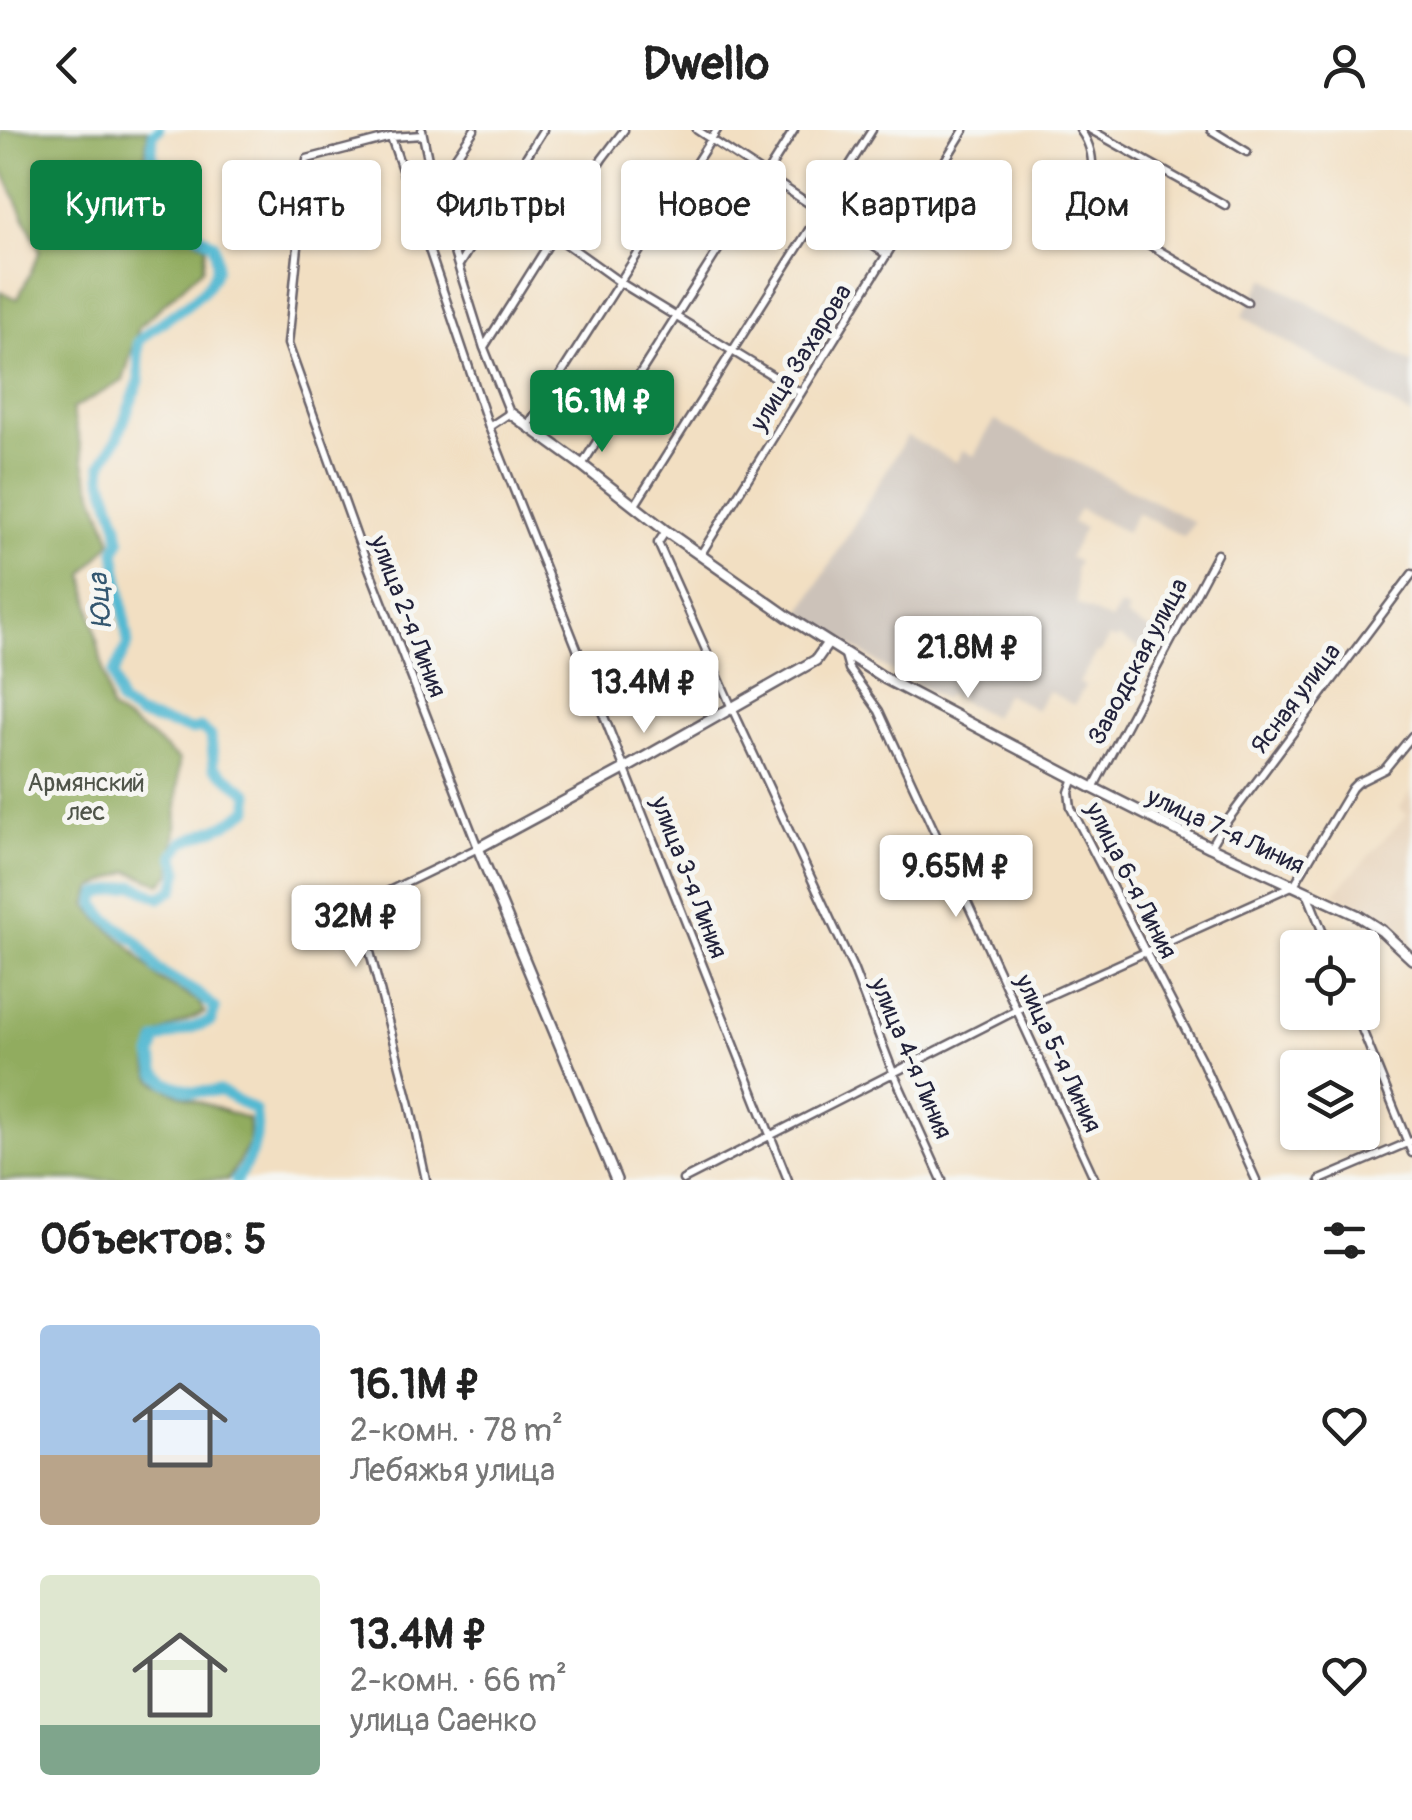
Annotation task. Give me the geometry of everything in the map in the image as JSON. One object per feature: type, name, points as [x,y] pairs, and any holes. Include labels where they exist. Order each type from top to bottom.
[{"type":"street","points":[[454,160],[474,130]]},
{"type":"street","points":[[524,160],[543,130]]},
{"type":"street","points":[[601,164],[624,130]]},
{"type":"street","points":[[697,130],[744,160]]},
{"type":"street","points":[[527,427],[716,130]]},
{"type":"street","points":[[775,160],[794,130]]},
{"type":"street","points":[[853,160],[872,130]]},
{"type":"street","points":[[1080,130],[1094,157],[1094,200],[1102,217],[1248,302]]},
{"type":"street","points":[[1091,130],[1225,206]]},
{"type":"street","points":[[1211,130],[1247,152]]},
{"type":"street","name":"улица Захарова","points":[[701,554],[963,131]]},
{"type":"street","points":[[422,133],[428,160]]},
{"type":"street","name":"улица 2-я Линия","points":[[422,133],[307,159],[288,344],[358,540],[478,848],[616,1180]]},
{"type":"street","name":"улица 3-я Линия","points":[[391,138],[489,426],[788,1180]]},
{"type":"street","points":[[635,505],[806,234]]},
{"type":"street","points":[[454,250],[484,348],[510,413],[666,531]]},
{"type":"street","points":[[459,266],[469,250]]},
{"type":"street","points":[[484,348],[545,250]]},
{"type":"street","points":[[575,250],[621,283],[801,393]]},
{"type":"street","points":[[582,465],[718,250]]},
{"type":"street","points":[[880,250],[887,255]]},
{"type":"street","points":[[489,426],[510,413]]},
{"type":"street","name":"улица 5-я Линия","points":[[666,531],[845,654],[849,670],[879,712],[1095,1180]]},
{"type":"street","name":"улица 4-я Линия","points":[[666,531],[658,543],[853,968],[893,1072],[942,1180]]},
{"type":"street","name":"Заводская улица","points":[[1093,788],[1217,554]]},
{"type":"street","name":"Ясная улица","points":[[1210,846],[1412,574]]},
{"type":"street","points":[[426,1180],[358,906],[478,848],[626,768],[816,660],[828,643]]},
{"type":"street","name":"улица 6-я Линия","points":[[845,654],[886,680],[1074,778],[1069,792],[1070,808],[1202,1062],[1256,1180]]},
{"type":"street","points":[[683,1180],[1017,1010],[1294,885],[1352,788],[1385,769],[1412,736]]},
{"type":"street","name":"улица 7-я Линия","points":[[1074,778],[1306,890],[1322,930]]},
{"type":"street","points":[[1306,890],[1369,922],[1412,960]]},
{"type":"street","points":[[1363,1030],[1412,1153]]},
{"type":"street","points":[[1320,1180],[1410,1142]]},
{"type":"shaded area","points":[[1265,278],[1412,363],[1412,416],[1242,316]]},
{"type":"shaded area","points":[[994,420],[1194,522],[1184,537],[1137,513],[1126,532],[1079,509],[1072,522],[1084,528],[1069,557],[1078,562],[1077,604],[1111,621],[1120,606],[1129,611],[1126,617],[1161,636],[1151,655],[1118,637],[1109,637],[1079,683],[1085,686],[1074,705],[1048,691],[1036,710],[1006,693],[993,717],[948,694],[944,699],[800,614],[907,436],[956,462],[963,450],[974,456]]},
{"type":"shaded area","points":[[1412,789],[1412,949],[1377,916],[1334,893],[1407,815],[1400,808]]},
{"type":"green space","name":"Армянский лес","points":[[0,130],[148,130],[147,160],[30,160],[30,230],[0,165]]},
{"type":"green space","name":"Армянский лес","points":[[202,243],[206,246],[203,268],[139,327],[123,381],[72,409],[87,475],[112,541],[84,574],[111,710],[179,760],[171,873],[161,884],[129,871],[93,888],[87,905],[159,979],[198,1001],[205,1013],[153,1038],[149,1068],[152,1078],[168,1089],[248,1119],[250,1143],[228,1180],[0,1180],[0,292],[18,299],[40,251],[202,250]]},
{"type":"waterway","name":"Юца","points":[[158,130],[153,134],[152,156],[169,178],[184,182],[193,198],[191,217],[196,233],[214,244],[217,266],[194,300],[138,342],[139,381],[118,437],[102,464],[102,477],[118,525],[120,541],[115,550],[128,644],[113,674],[120,703],[139,716],[193,730],[200,728],[211,736],[214,767],[249,794],[249,809],[227,824],[183,842],[174,855],[179,871],[174,889],[160,898],[134,885],[98,894],[95,904],[106,918],[139,943],[158,970],[215,1008],[211,1021],[157,1040],[152,1055],[156,1073],[168,1083],[192,1092],[220,1091],[255,1110],[254,1147],[236,1180]]}]
